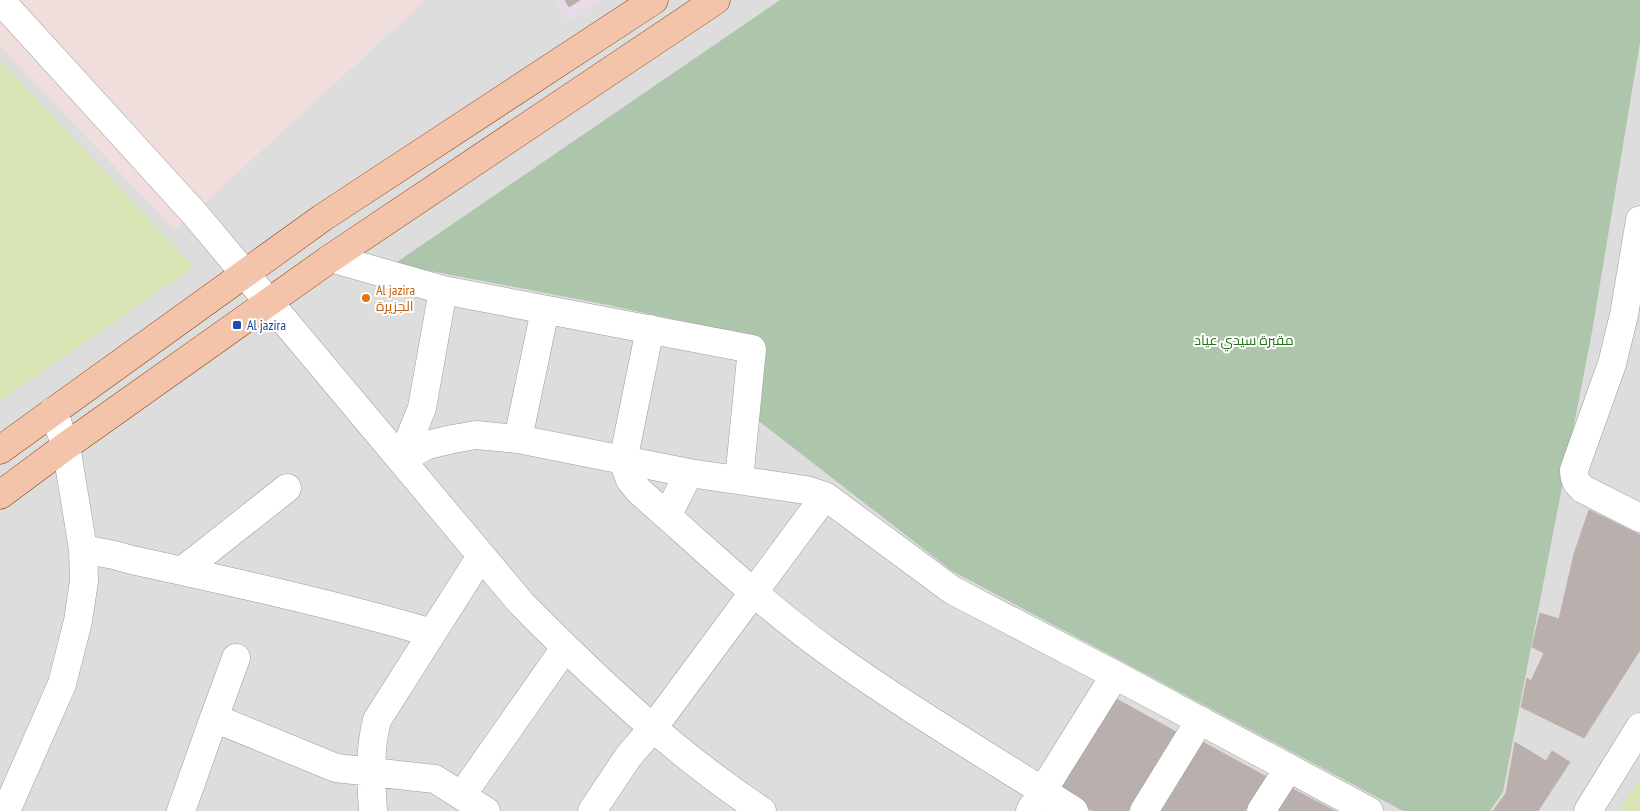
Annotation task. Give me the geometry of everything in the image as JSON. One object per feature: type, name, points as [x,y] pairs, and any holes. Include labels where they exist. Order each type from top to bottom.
[{"type":"main road","points":[[0,450],[322,218],[654,0]]},
{"type":"main road","points":[[0,495],[66,446],[332,258],[716,0]]},
{"type":"street","points":[[0,0],[194,212],[268,303],[521,603],[565,648],[653,728],[748,807]]},
{"type":"street","points":[[1640,220],[1624,314],[1614,356],[1574,470],[1577,484],[1583,489],[1640,518]]},
{"type":"street","points":[[332,258],[443,290],[752,350],[738,480]]},
{"type":"street","points":[[401,460],[422,408],[443,290]]},
{"type":"street","points":[[518,440],[545,310]]},
{"type":"street","points":[[650,329],[623,461],[630,480],[639,491],[755,593],[837,658],[893,696],[1036,801],[1074,811]]},
{"type":"street","points":[[4,808],[62,684],[78,621],[84,581],[83,549],[66,446],[53,411]]},
{"type":"street","points":[[401,460],[427,445],[476,435],[518,440],[689,473],[806,490],[825,496],[952,590],[1369,811]]},
{"type":"street","points":[[667,516],[689,473]]},
{"type":"street","points":[[182,571],[287,488]]},
{"type":"street","points":[[592,811],[628,757],[653,728],[755,593],[825,496]]},
{"type":"street","points":[[83,549],[363,612],[432,633]]},
{"type":"street","points":[[373,811],[370,772],[371,741],[377,720],[481,556]]},
{"type":"street","points":[[462,795],[565,648]]},
{"type":"street","points":[[181,811],[236,658]]},
{"type":"street","points":[[1036,801],[1115,675]]},
{"type":"street","points":[[214,718],[336,768],[435,779],[486,811]]},
{"type":"street","points":[[1144,811],[1200,720]]},
{"type":"street","points":[[1588,811],[1640,727]]},
{"type":"street","points":[[1261,811],[1288,769]]},
{"type":"shaded area","points":[[0,0],[1640,0],[1640,811],[0,811]]},
{"type":"shaded area","points":[[0,0],[426,0],[175,230],[0,46]]},
{"type":"shaded area","points":[[554,0],[601,0],[568,22]]},
{"type":"green space","name":"مقبرة سيدي عياد","points":[[780,0],[1640,0],[1640,43],[1592,332],[1503,792],[1490,811],[1403,811],[952,571],[755,418],[763,339],[608,305],[394,264]]},
{"type":"green space","points":[[0,60],[194,267],[0,401]]},
{"type":"green space","points":[[1640,779],[1640,811],[1618,811]]},
{"type":"building","points":[[565,0],[580,0],[569,7]]},
{"type":"building","points":[[1589,510],[1640,535],[1640,650],[1584,738],[1521,707],[1527,678],[1531,681],[1544,653],[1532,647],[1540,613],[1559,619],[1574,554]]},
{"type":"building","points":[[1113,697],[1180,734],[1128,811],[1093,811],[1056,788]]},
{"type":"building","points":[[1201,741],[1267,777],[1245,811],[1157,811]]},
{"type":"building","points":[[1515,742],[1546,761],[1552,751],[1570,762],[1538,811],[1493,811],[1506,793]]},
{"type":"building","points":[[1289,787],[1335,811],[1274,811]]},
{"type":"place","name":"Al jazira الجزيرة","points":[[366,298]]},
{"type":"place","name":"Al jazira","points":[[237,325]]}]
